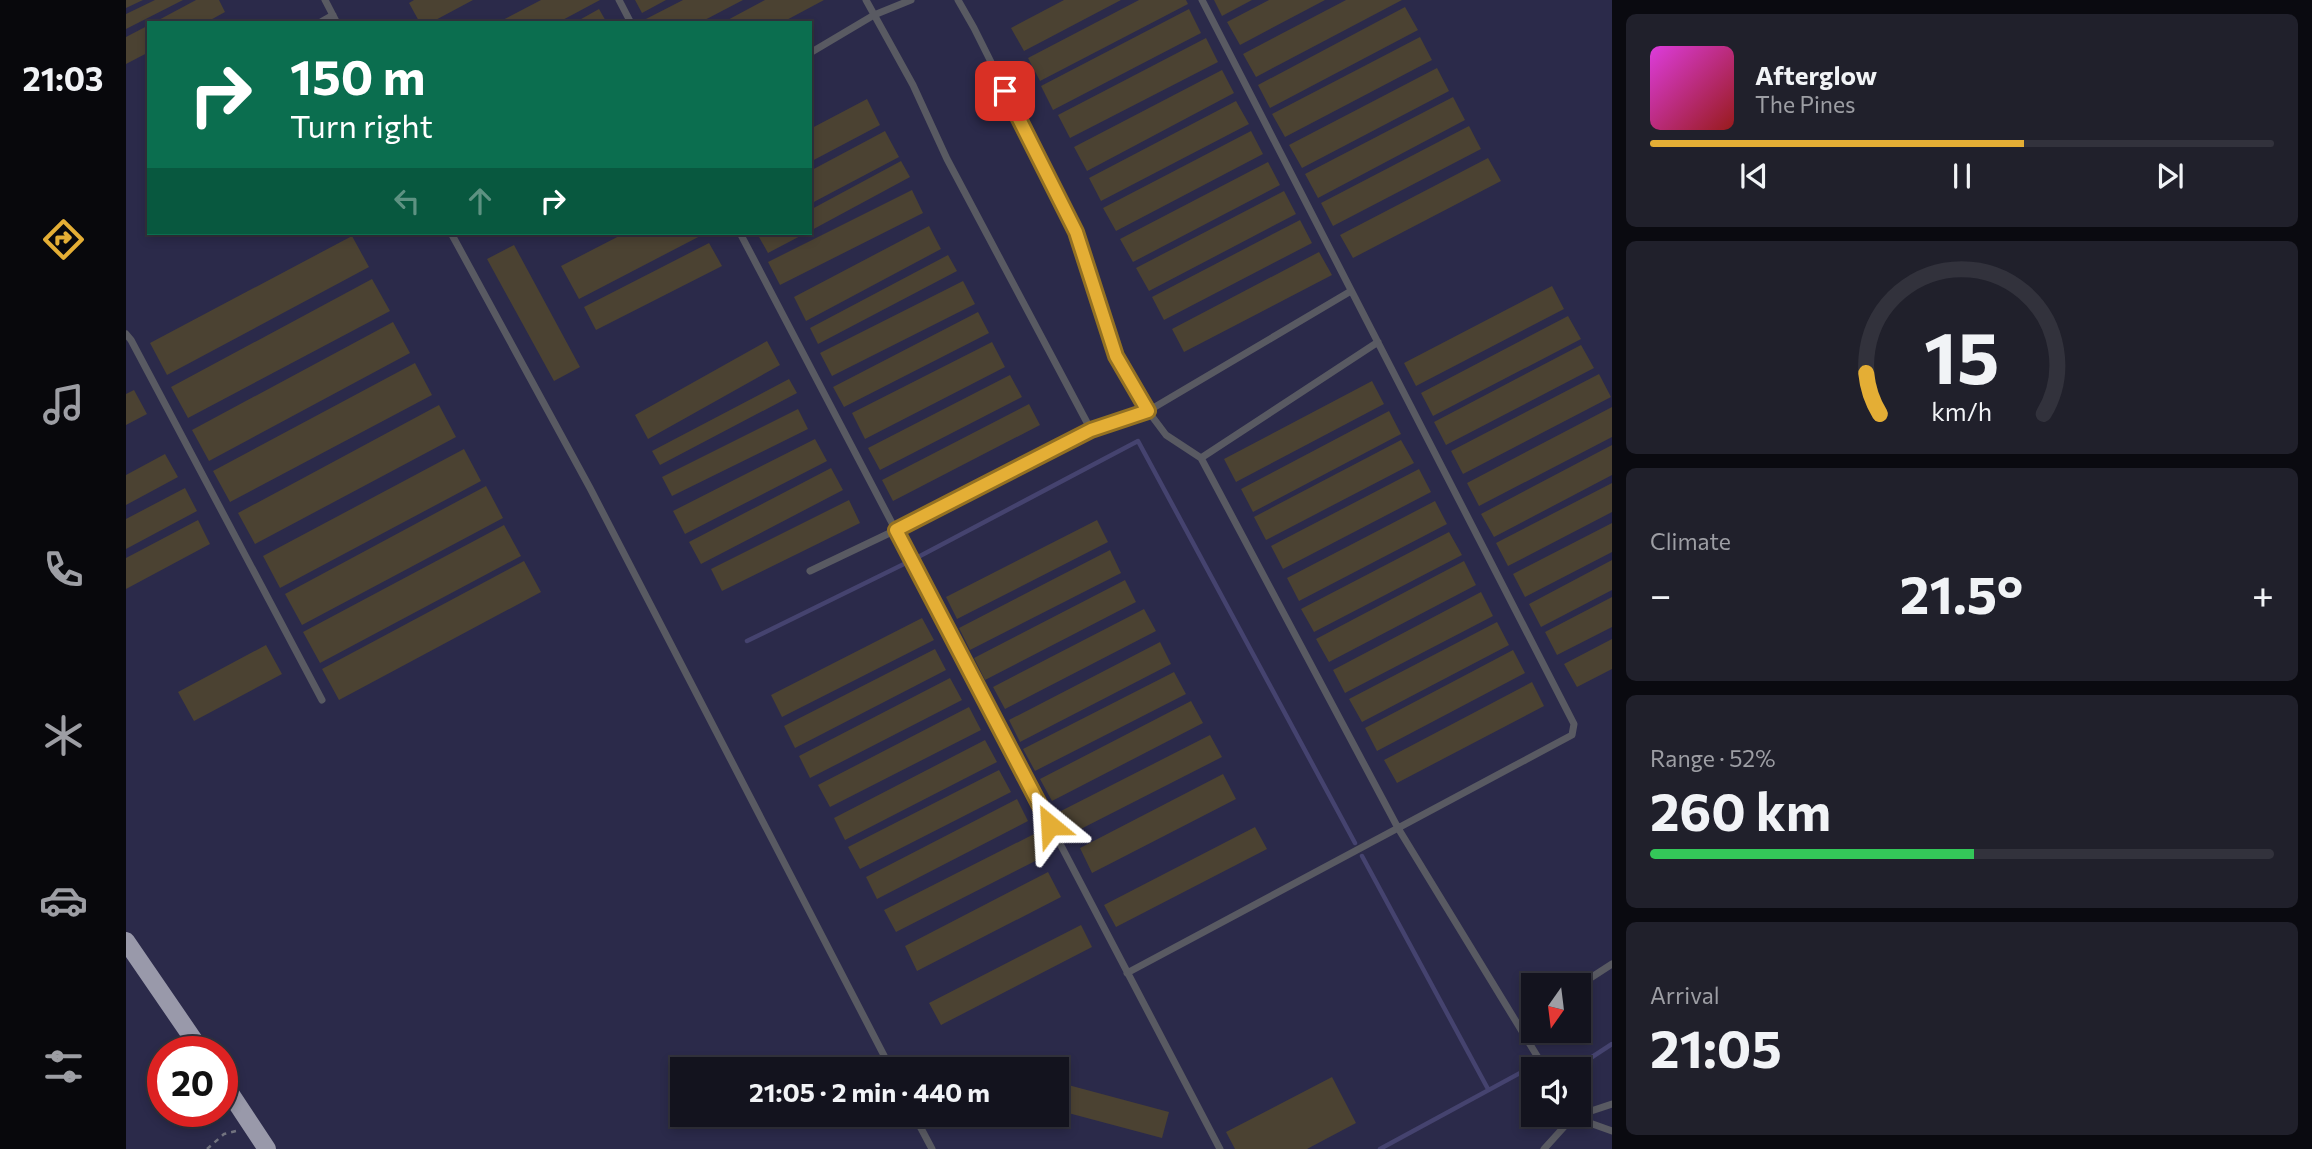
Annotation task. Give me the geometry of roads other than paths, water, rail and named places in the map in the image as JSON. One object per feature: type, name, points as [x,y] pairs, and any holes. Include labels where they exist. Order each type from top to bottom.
[{"type":"main road","points":[[126,941],[191,1036]]},
{"type":"main road","points":[[238,1104],[267,1149]]},
{"type":"lane","points":[[324,0],[335,19]]},
{"type":"lane","points":[[619,0],[630,21]]},
{"type":"lane","points":[[866,0],[913,85],[947,159],[1091,430]]},
{"type":"lane","points":[[812,51],[874,15],[911,0]]},
{"type":"lane","points":[[958,0],[1076,232],[1116,356],[1148,411],[1166,435],[1200,458],[1398,828],[1538,1057]]},
{"type":"lane","points":[[1127,973],[1572,735],[1574,724],[1202,0]]},
{"type":"lane","points":[[452,235],[597,500],[885,1057]]},
{"type":"lane","points":[[741,235],[1220,1149]]},
{"type":"lane","points":[[810,571],[1091,430],[1148,411],[1351,291]]},
{"type":"lane","points":[[126,334],[322,700]]},
{"type":"lane","points":[[1200,458],[1378,342]]},
{"type":"lane","points":[[1591,978],[1612,964]]},
{"type":"lane","points":[[1591,1110],[1612,1104]]},
{"type":"lane","points":[[1591,1123],[1612,1131]]},
{"type":"lane","points":[[920,1127],[932,1149]]},
{"type":"lane","points":[[1544,1149],[1563,1127]]},
{"type":"waterway","points":[[920,556],[1138,441],[1355,843]]},
{"type":"waterway","points":[[747,641],[906,563]]},
{"type":"waterway","points":[[1362,856],[1488,1089]]},
{"type":"waterway","points":[[1591,1058],[1612,1044]]},
{"type":"waterway","points":[[1380,1149],[1521,1072]]}]
